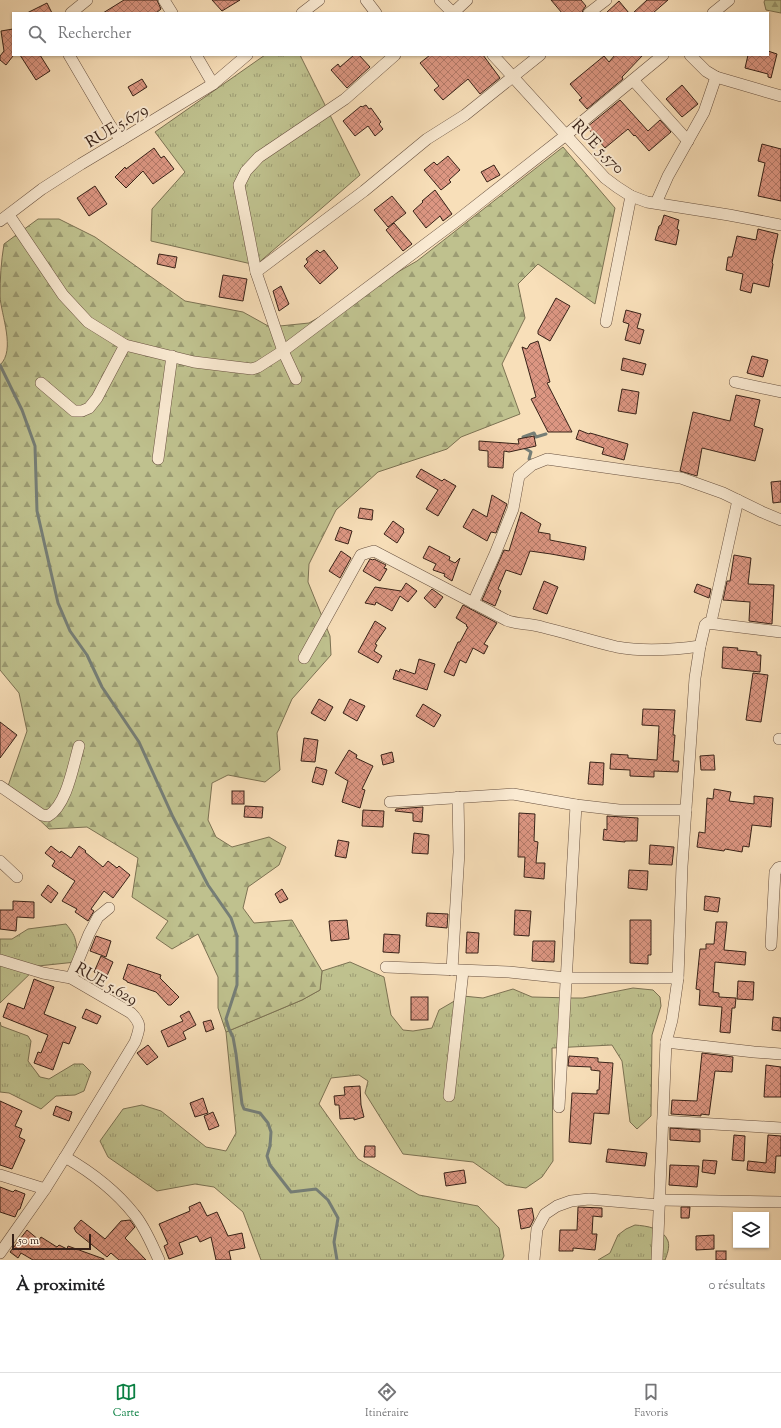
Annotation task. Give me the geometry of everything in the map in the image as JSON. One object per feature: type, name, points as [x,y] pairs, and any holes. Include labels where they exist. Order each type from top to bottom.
[{"type":"street","points":[[71,12],[87,0]]},
{"type":"street","points":[[164,0],[171,12]]},
{"type":"street","points":[[303,12],[319,0]]},
{"type":"street","points":[[366,0],[375,12]]},
{"type":"street","points":[[447,9],[467,0]]},
{"type":"street","points":[[590,12],[606,0]]},
{"type":"street","points":[[714,12],[729,0]]},
{"type":"street","points":[[70,56],[110,125],[121,140]]},
{"type":"street","points":[[197,56],[213,84]]},
{"type":"street","name":"RUE 5.679","points":[[5,218],[42,189],[213,84],[246,56]]},
{"type":"street","points":[[296,379],[283,351],[256,272],[238,185],[246,171],[259,157],[345,99],[394,56]]},
{"type":"street","name":"RUE 5.570","points":[[494,56],[605,178],[617,188],[631,196],[647,202],[781,225]]},
{"type":"street","points":[[256,272],[376,181],[427,139],[465,115],[539,56]]},
{"type":"street","points":[[5,218],[63,295],[88,322],[125,345],[194,362],[252,369],[258,367],[283,351],[459,219],[566,135],[662,56]]},
{"type":"street","points":[[691,56],[706,71],[716,77],[781,96]]},
{"type":"street","points":[[656,203],[668,176],[704,112],[716,77]]},
{"type":"street","points":[[633,80],[688,141]]},
{"type":"street","points":[[606,322],[631,196]]},
{"type":"street","points":[[41,383],[74,411],[82,411],[89,408],[97,398],[125,345]]},
{"type":"street","points":[[158,459],[172,356]]},
{"type":"street","points":[[735,382],[781,392]]},
{"type":"street","points":[[473,602],[495,554],[513,509],[519,476],[532,465],[547,459],[681,478],[723,493],[781,520]]},
{"type":"street","points":[[711,622],[738,500]]},
{"type":"street","points":[[304,658],[361,556],[367,552],[374,551],[517,624],[541,626],[617,647],[672,650],[700,646]]},
{"type":"street","points":[[657,1260],[666,1042],[672,1020],[678,978],[682,866],[695,678],[700,646],[705,625],[711,622],[781,632]]},
{"type":"street","points":[[0,786],[42,815],[48,816],[55,812],[62,801],[79,746]]},
{"type":"street","points":[[390,802],[513,794],[576,805],[619,810],[686,810]]},
{"type":"street","points":[[449,1096],[458,971],[458,797]]},
{"type":"street","points":[[559,1106],[576,805]]},
{"type":"street","points":[[0,861],[17,877]]},
{"type":"street","points":[[770,945],[775,872],[781,867]]},
{"type":"street","points":[[71,978],[89,934],[98,917],[109,908]]},
{"type":"street","name":"RUE 5.629","points":[[0,960],[43,973],[71,978],[131,1013],[138,1020],[140,1029],[135,1042],[65,1157]]},
{"type":"street","points":[[386,967],[509,972],[566,978],[678,978]]},
{"type":"street","points":[[666,1042],[781,1054]]},
{"type":"street","points":[[663,1122],[781,1128]]},
{"type":"street","points":[[0,1253],[45,1189],[65,1157],[87,1170],[105,1184],[135,1214],[159,1260]]},
{"type":"street","points":[[0,1175],[45,1189]]},
{"type":"street","points":[[534,1260],[537,1229],[545,1214],[557,1206],[571,1201],[589,1199],[659,1202],[781,1202]]},
{"type":"green space","points":[[765,0],[781,0],[781,13],[766,10]]},
{"type":"green space","points":[[264,56],[300,56],[360,175],[256,265],[151,241],[152,209],[185,172],[155,132]]},
{"type":"green space","points":[[563,147],[615,208],[595,304],[538,264],[518,284],[525,318],[502,364],[520,414],[461,437],[447,449],[378,472],[336,510],[309,564],[308,582],[330,636],[331,655],[292,699],[277,733],[280,770],[265,782],[228,775],[212,783],[208,820],[216,837],[232,847],[269,837],[286,847],[279,865],[248,887],[243,908],[254,923],[292,920],[322,971],[320,990],[302,1000],[226,1032],[218,1008],[218,977],[198,934],[172,949],[156,938],[168,921],[132,897],[138,858],[87,827],[49,829],[7,789],[27,731],[19,693],[0,670],[0,365],[5,359],[7,351],[6,332],[0,296],[4,244],[38,219],[59,219],[95,237],[185,301],[243,312],[270,327],[309,323],[417,261]]},
{"type":"green space","points":[[66,924],[75,938],[77,951],[76,962],[38,966],[0,1003],[0,939],[12,939],[28,929]]},
{"type":"green space","points":[[350,962],[384,977],[391,1015],[403,1030],[413,1031],[432,1028],[439,1010],[463,996],[483,998],[513,989],[532,997],[583,998],[633,988],[653,990],[660,997],[661,1006],[652,1035],[651,1116],[637,1129],[630,1122],[622,1061],[612,1045],[552,1048],[553,1161],[542,1177],[526,1188],[506,1185],[473,1162],[403,1154],[365,1093],[368,1081],[359,1075],[331,1078],[319,1104],[358,1159],[419,1195],[478,1206],[499,1228],[504,1256],[502,1260],[261,1260],[243,1212],[214,1187],[195,1184],[157,1191],[108,1157],[100,1141],[123,1109],[142,1105],[161,1111],[206,1147],[226,1151],[236,1133],[226,1032],[302,1000],[320,990],[322,971]]},
{"type":"green space","points":[[0,1022],[1,1026],[28,1036],[31,1041],[28,1061],[40,1077],[49,1079],[74,1064],[83,1064],[91,1072],[84,1091],[75,1095],[56,1096],[41,1109],[9,1093],[0,1092]]},
{"type":"green space","points":[[635,1225],[654,1228],[659,1230],[666,1237],[669,1246],[665,1260],[598,1260],[610,1253],[618,1235]]},
{"type":"building","points":[[124,0],[157,0],[161,9],[157,12],[105,12]]},
{"type":"building","points":[[212,0],[240,0],[222,11]]},
{"type":"building","points":[[551,0],[581,0],[586,6],[582,12],[561,12]]},
{"type":"building","points":[[647,0],[668,0],[654,12],[634,12]]},
{"type":"building","points":[[619,1],[628,12],[607,12]]},
{"type":"building","points":[[47,3],[52,12],[29,12]]},
{"type":"building","points":[[12,29],[13,56],[6,65],[0,60],[0,56],[4,51],[1,31]]},
{"type":"building","points":[[769,51],[777,54],[771,78],[768,77],[768,74],[745,68],[748,56],[769,56]]},
{"type":"building","points":[[21,56],[41,56],[50,71],[36,80]]},
{"type":"building","points":[[353,56],[360,56],[370,67],[347,88],[331,70],[338,64],[340,67]]},
{"type":"building","points":[[429,56],[484,56],[500,78],[480,94],[468,79],[443,100],[434,90],[439,86],[420,63]]},
{"type":"building","points":[[604,56],[609,62],[614,56],[642,56],[622,77],[623,79],[587,109],[579,100],[582,98],[570,84]]},
{"type":"building","points":[[142,79],[147,87],[133,96],[128,87]]},
{"type":"building","points":[[682,85],[698,104],[682,117],[666,99]]},
{"type":"building","points":[[620,100],[648,131],[660,120],[671,132],[649,151],[628,129],[605,148],[587,127]]},
{"type":"building","points":[[366,105],[369,109],[371,108],[381,122],[379,124],[383,129],[375,136],[368,126],[355,136],[343,121],[361,106]]},
{"type":"building","points":[[762,144],[781,149],[781,201],[758,196],[765,163],[758,161]]},
{"type":"building","points":[[154,148],[161,158],[164,156],[174,169],[153,184],[143,171],[126,188],[115,177],[125,167],[126,169]]},
{"type":"building","points":[[448,156],[460,170],[449,180],[451,182],[441,190],[424,170],[434,162],[437,165]]},
{"type":"building","points":[[494,165],[500,175],[487,182],[481,172]]},
{"type":"building","points":[[95,186],[107,204],[89,216],[77,198]]},
{"type":"building","points":[[435,190],[452,214],[443,221],[440,216],[426,228],[413,211]]},
{"type":"building","points":[[392,196],[406,213],[388,227],[374,210]]},
{"type":"building","points":[[664,215],[679,220],[676,245],[655,240]]},
{"type":"building","points":[[394,223],[412,244],[403,251],[386,230]]},
{"type":"building","points":[[758,229],[778,234],[769,287],[753,283],[751,293],[740,290],[743,274],[726,270],[728,257],[732,257],[737,236],[756,240]]},
{"type":"building","points":[[317,250],[320,253],[324,250],[338,268],[320,284],[304,266],[308,262],[306,259]]},
{"type":"building","points":[[159,254],[177,257],[175,268],[157,264]]},
{"type":"building","points":[[223,275],[247,279],[243,301],[219,297]]},
{"type":"building","points":[[281,286],[289,304],[279,311],[273,291]]},
{"type":"building","points":[[556,298],[570,306],[550,341],[538,334],[538,331]]},
{"type":"building","points":[[626,310],[641,314],[637,328],[644,330],[640,344],[625,340],[629,324],[623,322]]},
{"type":"building","points":[[538,341],[550,382],[547,383],[572,432],[548,432],[531,399],[536,397],[522,347],[527,349],[530,344]]},
{"type":"building","points":[[752,356],[768,360],[763,377],[747,373]]},
{"type":"building","points":[[623,358],[646,364],[643,375],[621,370]]},
{"type":"building","points":[[622,389],[639,392],[636,414],[618,411]]},
{"type":"building","points":[[736,395],[760,400],[754,426],[763,429],[755,461],[702,448],[697,476],[680,471],[693,412],[730,421]]},
{"type":"building","points":[[579,430],[628,444],[624,460],[602,454],[604,448],[576,439]]},
{"type":"building","points":[[534,436],[536,446],[509,452],[504,451],[503,468],[488,467],[488,451],[479,450],[479,441],[519,444],[518,439]]},
{"type":"building","points":[[421,469],[442,481],[444,479],[456,486],[438,516],[426,509],[438,490],[416,477]]},
{"type":"building","points":[[781,481],[781,502],[773,503],[771,482]]},
{"type":"building","points":[[492,495],[507,504],[496,533],[491,532],[487,541],[463,527],[473,509],[487,517]]},
{"type":"building","points":[[360,508],[373,510],[372,520],[358,518]]},
{"type":"building","points":[[521,512],[541,524],[538,532],[550,534],[550,540],[586,547],[584,560],[530,551],[521,575],[506,570],[498,589],[501,591],[495,606],[482,600],[504,550],[509,551]]},
{"type":"building","points":[[393,521],[404,529],[404,532],[397,543],[384,534]]},
{"type":"building","points":[[340,527],[352,531],[348,544],[335,540]]},
{"type":"building","points":[[429,546],[450,557],[449,560],[455,563],[460,558],[452,581],[444,576],[445,574],[433,570],[436,564],[423,558]]},
{"type":"building","points":[[341,551],[351,558],[340,578],[329,571]]},
{"type":"building","points":[[734,555],[751,558],[748,584],[774,585],[772,624],[749,621],[750,602],[723,600],[727,581],[730,581]]},
{"type":"building","points":[[370,559],[374,559],[386,565],[384,568],[387,569],[380,581],[363,571]]},
{"type":"building","points":[[544,581],[558,587],[547,614],[533,609]]},
{"type":"building","points":[[406,583],[417,591],[408,602],[400,596],[392,611],[376,602],[375,605],[365,603],[375,587],[401,591]]},
{"type":"building","points":[[697,584],[711,589],[709,598],[694,592]]},
{"type":"building","points":[[432,589],[443,597],[435,608],[424,598]]},
{"type":"building","points":[[463,605],[497,623],[484,644],[488,646],[484,654],[473,648],[466,663],[460,660],[454,676],[444,672],[458,642],[460,642],[468,627],[456,618]]},
{"type":"building","points":[[375,621],[386,628],[375,644],[377,645],[374,651],[382,656],[378,663],[358,652]]},
{"type":"building","points":[[723,647],[757,652],[757,655],[761,655],[760,672],[722,668]]},
{"type":"building","points":[[419,659],[435,664],[427,690],[393,679],[396,670],[399,672],[400,669],[415,674]]},
{"type":"building","points":[[753,673],[768,675],[761,722],[746,720]]},
{"type":"building","points":[[319,699],[333,707],[325,721],[311,713]]},
{"type":"building","points":[[350,699],[365,706],[357,721],[343,713]]},
{"type":"building","points":[[423,704],[441,715],[434,727],[416,716]]},
{"type":"building","points":[[643,709],[675,710],[673,761],[679,761],[678,772],[654,771],[654,777],[630,776],[630,770],[610,769],[611,754],[628,755],[628,758],[657,760],[659,726],[642,725]]},
{"type":"building","points":[[0,722],[17,735],[0,758]]},
{"type":"building","points":[[304,738],[318,740],[315,762],[301,761]]},
{"type":"building","points":[[349,750],[357,755],[356,758],[373,766],[362,789],[365,790],[360,808],[342,802],[348,781],[335,773]]},
{"type":"building","points":[[392,752],[394,762],[383,765],[381,755]]},
{"type":"building","points":[[714,755],[715,770],[701,770],[700,756]]},
{"type":"building","points":[[590,762],[604,763],[603,785],[588,784]]},
{"type":"building","points":[[316,767],[327,770],[323,785],[312,782]]},
{"type":"building","points":[[714,789],[731,792],[729,801],[754,804],[754,796],[773,798],[771,827],[752,825],[749,847],[743,846],[742,852],[697,847],[699,832],[705,833],[707,798],[713,799]]},
{"type":"building","points":[[232,791],[244,791],[244,804],[232,804]]},
{"type":"building","points":[[245,806],[263,807],[262,818],[244,817]]},
{"type":"building","points":[[423,807],[422,822],[413,821],[413,813],[395,811],[396,809]]},
{"type":"building","points":[[363,810],[384,811],[383,827],[362,826]]},
{"type":"building","points":[[519,813],[535,814],[534,841],[538,842],[536,863],[545,863],[544,879],[524,877],[525,857],[518,857]]},
{"type":"building","points":[[607,816],[638,818],[637,841],[625,842],[603,840],[604,829],[607,830]]},
{"type":"building","points":[[414,833],[429,835],[428,854],[412,853]]},
{"type":"building","points":[[338,840],[349,842],[346,858],[335,856]]},
{"type":"building","points":[[650,845],[674,847],[672,865],[649,864]]},
{"type":"building","points":[[51,846],[60,853],[61,851],[71,858],[79,846],[103,867],[108,861],[117,868],[119,866],[130,875],[113,898],[104,891],[91,909],[94,911],[88,921],[75,912],[77,909],[62,901],[75,881],[52,866],[55,861],[45,853]]},
{"type":"building","points":[[629,870],[648,871],[647,890],[628,888]]},
{"type":"building","points":[[48,885],[58,893],[51,903],[41,895]]},
{"type":"building","points":[[282,889],[288,899],[280,903],[275,894]]},
{"type":"building","points":[[705,896],[720,898],[718,912],[704,910]]},
{"type":"building","points":[[13,901],[34,902],[34,918],[17,917],[16,931],[0,929],[0,910],[13,910]]},
{"type":"building","points":[[515,910],[531,911],[529,936],[514,935]]},
{"type":"building","points":[[427,913],[448,914],[447,928],[426,926]]},
{"type":"building","points":[[347,920],[349,939],[331,941],[329,921]]},
{"type":"building","points":[[630,920],[651,920],[651,955],[648,955],[648,964],[630,963]]},
{"type":"building","points":[[716,922],[727,922],[724,950],[746,952],[745,965],[715,962],[713,992],[719,993],[719,997],[736,998],[735,1008],[732,1008],[730,1033],[720,1032],[722,1007],[699,1005],[700,990],[696,989],[700,949],[706,949],[706,944],[714,944]]},
{"type":"building","points":[[467,932],[479,933],[478,953],[466,953]]},
{"type":"building","points":[[384,934],[400,935],[399,953],[383,952]]},
{"type":"building","points":[[96,936],[111,941],[106,957],[90,951]]},
{"type":"building","points":[[533,941],[555,941],[554,962],[532,961]]},
{"type":"building","points":[[101,956],[113,962],[106,978],[94,972]]},
{"type":"building","points":[[128,964],[161,975],[160,978],[179,997],[171,1005],[168,1005],[156,992],[127,982],[123,979]]},
{"type":"building","points":[[34,979],[54,987],[44,1014],[76,1027],[69,1044],[63,1042],[53,1070],[34,1063],[38,1052],[41,1053],[48,1035],[3,1017],[8,1003],[24,1009]]},
{"type":"building","points":[[738,981],[754,982],[753,1000],[737,999]]},
{"type":"building","points":[[411,997],[428,997],[428,1020],[411,1020]]},
{"type":"building","points":[[86,1009],[101,1016],[97,1024],[82,1018]]},
{"type":"building","points":[[189,1011],[196,1025],[183,1032],[186,1039],[168,1047],[161,1031],[183,1021],[180,1016]]},
{"type":"building","points":[[773,1017],[781,1018],[781,1031],[772,1030]]},
{"type":"building","points":[[211,1020],[214,1029],[206,1032],[203,1022]]},
{"type":"building","points":[[148,1045],[158,1057],[147,1065],[137,1053]]},
{"type":"building","points":[[702,1053],[733,1057],[732,1072],[715,1071],[709,1115],[701,1114],[701,1116],[671,1114],[672,1100],[697,1101]]},
{"type":"building","points":[[569,1056],[598,1058],[598,1062],[613,1063],[609,1114],[594,1113],[591,1144],[569,1142],[572,1093],[597,1094],[597,1090],[599,1090],[600,1071],[591,1070],[591,1067],[568,1066]]},
{"type":"building","points":[[766,1065],[781,1067],[781,1097],[764,1097]]},
{"type":"building","points":[[360,1086],[361,1105],[364,1117],[354,1120],[354,1118],[340,1119],[339,1105],[335,1105],[334,1096],[345,1095],[344,1087]]},
{"type":"building","points":[[203,1098],[208,1113],[195,1117],[190,1103]]},
{"type":"building","points":[[0,1101],[22,1111],[15,1126],[22,1129],[19,1137],[25,1140],[12,1169],[0,1165]]},
{"type":"building","points":[[56,1106],[72,1112],[69,1121],[53,1115]]},
{"type":"building","points":[[213,1112],[219,1126],[209,1130],[204,1116]]},
{"type":"building","points":[[670,1128],[700,1130],[700,1142],[670,1140]]},
{"type":"building","points":[[734,1135],[745,1136],[744,1161],[732,1160]]},
{"type":"building","points":[[768,1135],[781,1136],[781,1156],[776,1156],[775,1173],[747,1170],[748,1161],[766,1163]]},
{"type":"building","points":[[365,1146],[375,1146],[375,1157],[364,1157]]},
{"type":"building","points":[[608,1149],[647,1153],[645,1166],[606,1162]]},
{"type":"building","points":[[703,1160],[717,1161],[715,1174],[702,1172]]},
{"type":"building","points":[[670,1165],[699,1166],[697,1187],[669,1185]]},
{"type":"building","points":[[464,1170],[466,1183],[446,1186],[444,1173]]},
{"type":"building","points":[[0,1187],[13,1192],[15,1190],[25,1194],[20,1209],[15,1217],[0,1212]]},
{"type":"building","points":[[200,1202],[207,1216],[217,1212],[228,1236],[242,1233],[245,1248],[229,1251],[231,1260],[216,1260],[211,1237],[200,1242],[197,1236],[179,1243],[183,1254],[169,1259],[164,1246],[168,1244],[159,1224],[190,1211],[189,1207]]},
{"type":"building","points":[[578,1207],[602,1208],[602,1217],[593,1216],[592,1234],[597,1234],[595,1250],[573,1248],[573,1251],[559,1251],[560,1230],[577,1230]]},
{"type":"building","points":[[681,1207],[690,1207],[689,1218],[681,1218]]},
{"type":"building","points":[[532,1208],[534,1219],[530,1227],[521,1229],[518,1210]]},
{"type":"building","points":[[81,1220],[105,1239],[121,1221],[130,1220],[135,1227],[125,1238],[146,1260],[119,1260],[111,1253],[107,1257],[76,1232],[74,1228]]},
{"type":"building","points":[[27,1230],[39,1240],[41,1237],[57,1247],[59,1245],[67,1249],[68,1246],[104,1260],[33,1260],[21,1253],[18,1258],[10,1252]]},
{"type":"building","points":[[714,1235],[714,1249],[696,1250],[696,1236]]},
{"type":"building","points":[[716,1251],[726,1251],[726,1260],[716,1260]]},
{"type":"waterway","points":[[0,365],[22,410],[35,446],[37,511],[58,603],[70,631],[87,655],[102,687],[139,742],[173,817],[208,885],[231,918],[237,936],[237,985],[226,1019],[233,1037],[242,1104],[244,1109],[260,1113],[268,1123],[271,1132],[270,1146],[267,1156],[270,1165],[291,1192],[316,1189],[328,1200],[338,1218],[334,1242],[337,1260]]},
{"type":"waterway","points":[[524,440],[523,437],[534,433],[536,437],[546,434]]},
{"type":"waterway","points":[[524,446],[523,447],[531,452],[529,459],[533,461]]}]
